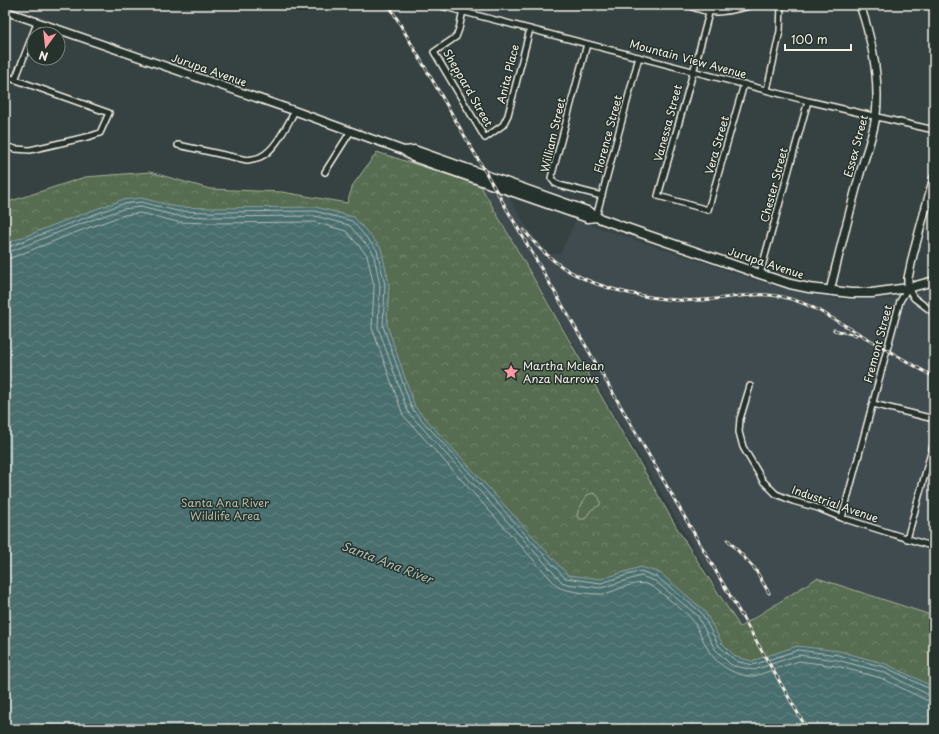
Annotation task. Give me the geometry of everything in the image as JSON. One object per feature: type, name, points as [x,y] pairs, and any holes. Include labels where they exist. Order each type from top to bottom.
[{"type":"main road","name":"Essex Street","points":[[830,291],[840,246],[876,116],[876,82],[874,62],[867,26],[860,5]]},
{"type":"main road","name":"Jurupa Avenue","points":[[5,11],[295,111],[405,151],[414,150],[420,152],[590,212],[596,217],[790,284],[830,291],[872,293],[908,288],[934,281]]},
{"type":"main road","name":"Fremont Street","points":[[908,288],[908,278],[913,255],[934,176]]},
{"type":"street","name":"Mountain View Avenue","points":[[437,5],[766,90],[934,130]]},
{"type":"street","points":[[688,5],[709,12],[720,12],[754,5]]},
{"type":"street","name":"Vanessa Street","points":[[708,210],[658,196],[711,5]]},
{"type":"street","points":[[766,90],[780,31],[781,5]]},
{"type":"street","name":"Sheppard Street","points":[[463,12],[456,37],[434,52],[485,138]]},
{"type":"street","points":[[15,80],[37,23]]},
{"type":"street","name":"Anita Place","points":[[485,138],[503,125],[508,115],[530,29]]},
{"type":"street","name":"William Street","points":[[587,44],[552,178],[555,183],[559,185],[602,196]]},
{"type":"street","name":"Florence Street","points":[[596,217],[639,57]]},
{"type":"street","points":[[5,76],[109,113],[100,133],[91,136],[30,150],[15,149],[5,146]]},
{"type":"street","name":"Vera Street","points":[[708,210],[744,84]]},
{"type":"street","name":"Chester Street","points":[[760,274],[808,100]]},
{"type":"street","points":[[178,146],[247,160],[258,158],[267,153],[285,130],[295,111]]},
{"type":"street","points":[[326,172],[351,131]]},
{"type":"street","points":[[908,288],[914,298],[934,313]]},
{"type":"street","name":"Fremont Street","points":[[842,518],[900,301],[908,288]]},
{"type":"street","name":"Industrial Avenue","points":[[750,386],[740,419],[739,432],[743,447],[763,481],[776,494],[842,518],[934,546]]},
{"type":"street","points":[[873,404],[934,419]]},
{"type":"street","points":[[907,539],[934,442]]},
{"type":"shaded area","points":[[480,185],[507,194],[529,231],[550,254],[560,254],[576,220],[768,284],[813,295],[843,300],[889,299],[934,289],[934,616],[817,578],[740,627]]},
{"type":"green space","name":"Santa Ana River","points":[[377,152],[480,185],[681,535],[740,627],[817,578],[934,616],[934,729],[5,729],[5,203],[85,177],[150,172],[210,189],[282,192],[347,203],[353,185]]},
{"type":"green space","points":[[593,493],[599,498],[600,505],[591,510],[585,519],[579,519],[577,516],[578,511],[587,495]]},
{"type":"water","name":"Santa Ana River","points":[[141,198],[178,207],[316,207],[354,217],[381,248],[389,284],[387,325],[415,407],[568,575],[601,579],[641,567],[660,573],[704,610],[722,643],[736,657],[752,661],[797,646],[839,651],[886,664],[934,687],[934,729],[5,729],[5,244],[121,200]]},
{"type":"railway","points":[[389,5],[807,729]]},
{"type":"railway","points":[[524,230],[535,243],[558,264],[570,272],[597,284],[628,293],[675,300],[720,299],[744,295],[788,298],[818,310],[934,377]]},
{"type":"railway","points":[[834,330],[856,335]]},
{"type":"railway","points":[[728,540],[755,569],[769,593]]},
{"type":"place","name":"Martha Mclean Anza Narrows","points":[[511,372]]},
{"type":"park label","name":"Santa Ana River Wildlife Area","points":[[225,509]]}]
